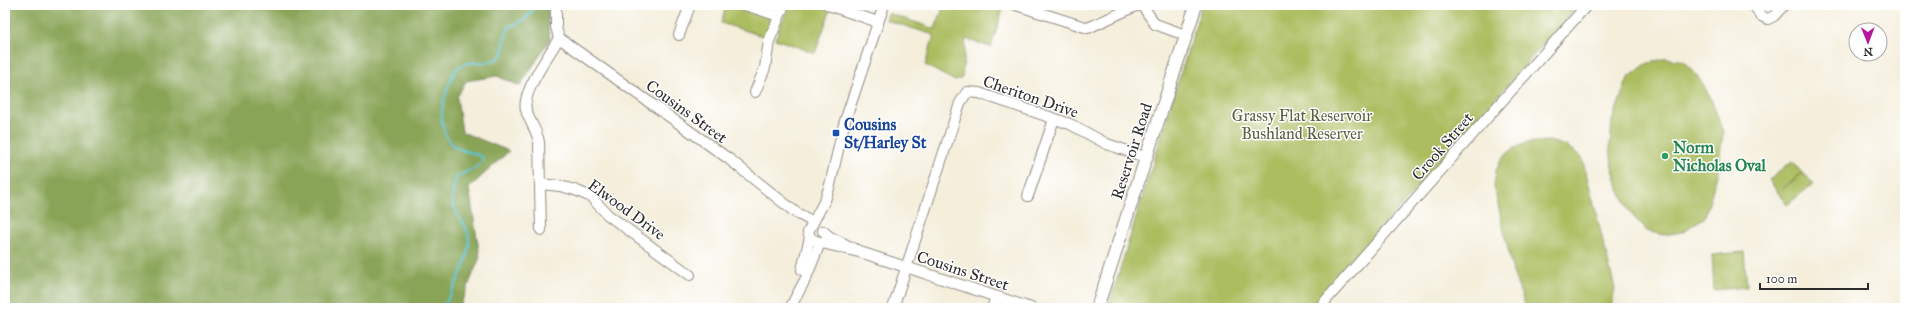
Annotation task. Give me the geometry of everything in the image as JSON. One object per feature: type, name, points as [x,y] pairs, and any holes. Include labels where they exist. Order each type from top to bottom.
[{"type":"main road","name":"Reservoir Road","points":[[1097,308],[1145,157],[1196,5]]},
{"type":"street","points":[[541,230],[539,142],[535,128],[527,113],[525,105],[528,92],[559,38],[556,27],[556,5]]},
{"type":"street","points":[[679,35],[690,5]]},
{"type":"street","points":[[745,5],[779,16]]},
{"type":"street","points":[[755,92],[765,68],[769,41],[784,5]]},
{"type":"street","points":[[828,5],[878,22]]},
{"type":"street","points":[[790,308],[796,293],[813,222],[825,200],[835,171],[844,124],[884,5]]},
{"type":"street","points":[[1016,5],[1088,28],[1138,5]]},
{"type":"street","points":[[1142,5],[1155,24],[1185,35]]},
{"type":"street","name":"Crook Street","points":[[1319,308],[1588,5]]},
{"type":"street","points":[[1754,5],[1762,22],[1771,18],[1784,5]]},
{"type":"street","name":"Cousins Street","points":[[559,38],[724,155],[795,212],[813,222],[830,237],[863,253]]},
{"type":"street","name":"Cheriton Drive","points":[[906,267],[960,103],[965,94],[976,92],[1054,118],[1077,127],[1107,144],[1145,157]]},
{"type":"street","points":[[1028,196],[1054,118]]},
{"type":"street","name":"Elwood Drive","points":[[540,184],[560,186],[575,190],[591,197],[608,215],[690,275]]},
{"type":"street","points":[[796,293],[806,278],[820,243],[823,230],[825,200]]},
{"type":"street","name":"Cousins Street","points":[[795,212],[809,236],[820,243],[863,253],[1031,308]]},
{"type":"street","points":[[893,308],[906,267]]},
{"type":"street","points":[[992,308],[996,296]]},
{"type":"green space","points":[[5,5],[548,5],[548,29],[550,39],[520,86],[497,76],[466,81],[457,97],[462,132],[509,151],[469,188],[480,257],[459,308],[5,308]]},
{"type":"green space","points":[[726,5],[744,5],[777,16],[769,38],[721,23]]},
{"type":"green space","points":[[789,5],[822,5],[831,8],[815,53],[775,39]]},
{"type":"green space","points":[[944,5],[987,5],[991,8],[1003,9],[991,47],[966,39],[962,78],[955,81],[925,65],[934,35],[886,20],[888,13],[935,29]]},
{"type":"green space","name":"Grassy Flat Reservoir Bushland Reserver","points":[[1202,5],[1578,5],[1312,308],[1108,308]]},
{"type":"green space","name":"Norm Nicholas Oval","points":[[1666,58],[1683,61],[1696,74],[1710,96],[1723,132],[1718,171],[1705,217],[1682,232],[1664,235],[1647,231],[1631,214],[1619,189],[1612,166],[1610,145],[1612,121],[1628,78],[1646,64]]},
{"type":"green space","points":[[1549,141],[1566,146],[1582,157],[1615,289],[1611,308],[1526,308],[1513,272],[1494,186],[1496,171],[1502,158],[1513,149],[1526,143]]},
{"type":"green space","points":[[1792,161],[1802,173],[1782,189],[1803,173],[1813,184],[1787,205],[1769,180]]},
{"type":"green space","points":[[1744,252],[1747,287],[1714,290],[1712,255]]},
{"type":"waterway","points":[[443,308],[462,272],[469,242],[468,233],[456,213],[452,200],[456,178],[479,165],[483,158],[476,154],[456,148],[447,138],[442,122],[443,106],[447,90],[453,74],[458,67],[469,63],[496,60],[500,57],[504,51],[505,38],[510,26],[525,19],[531,13],[534,5]]},
{"type":"place","name":"Cousins St/Harley St","points":[[836,133]]},
{"type":"place","name":"Norm Nicholas Oval","points":[[1665,156]]}]
